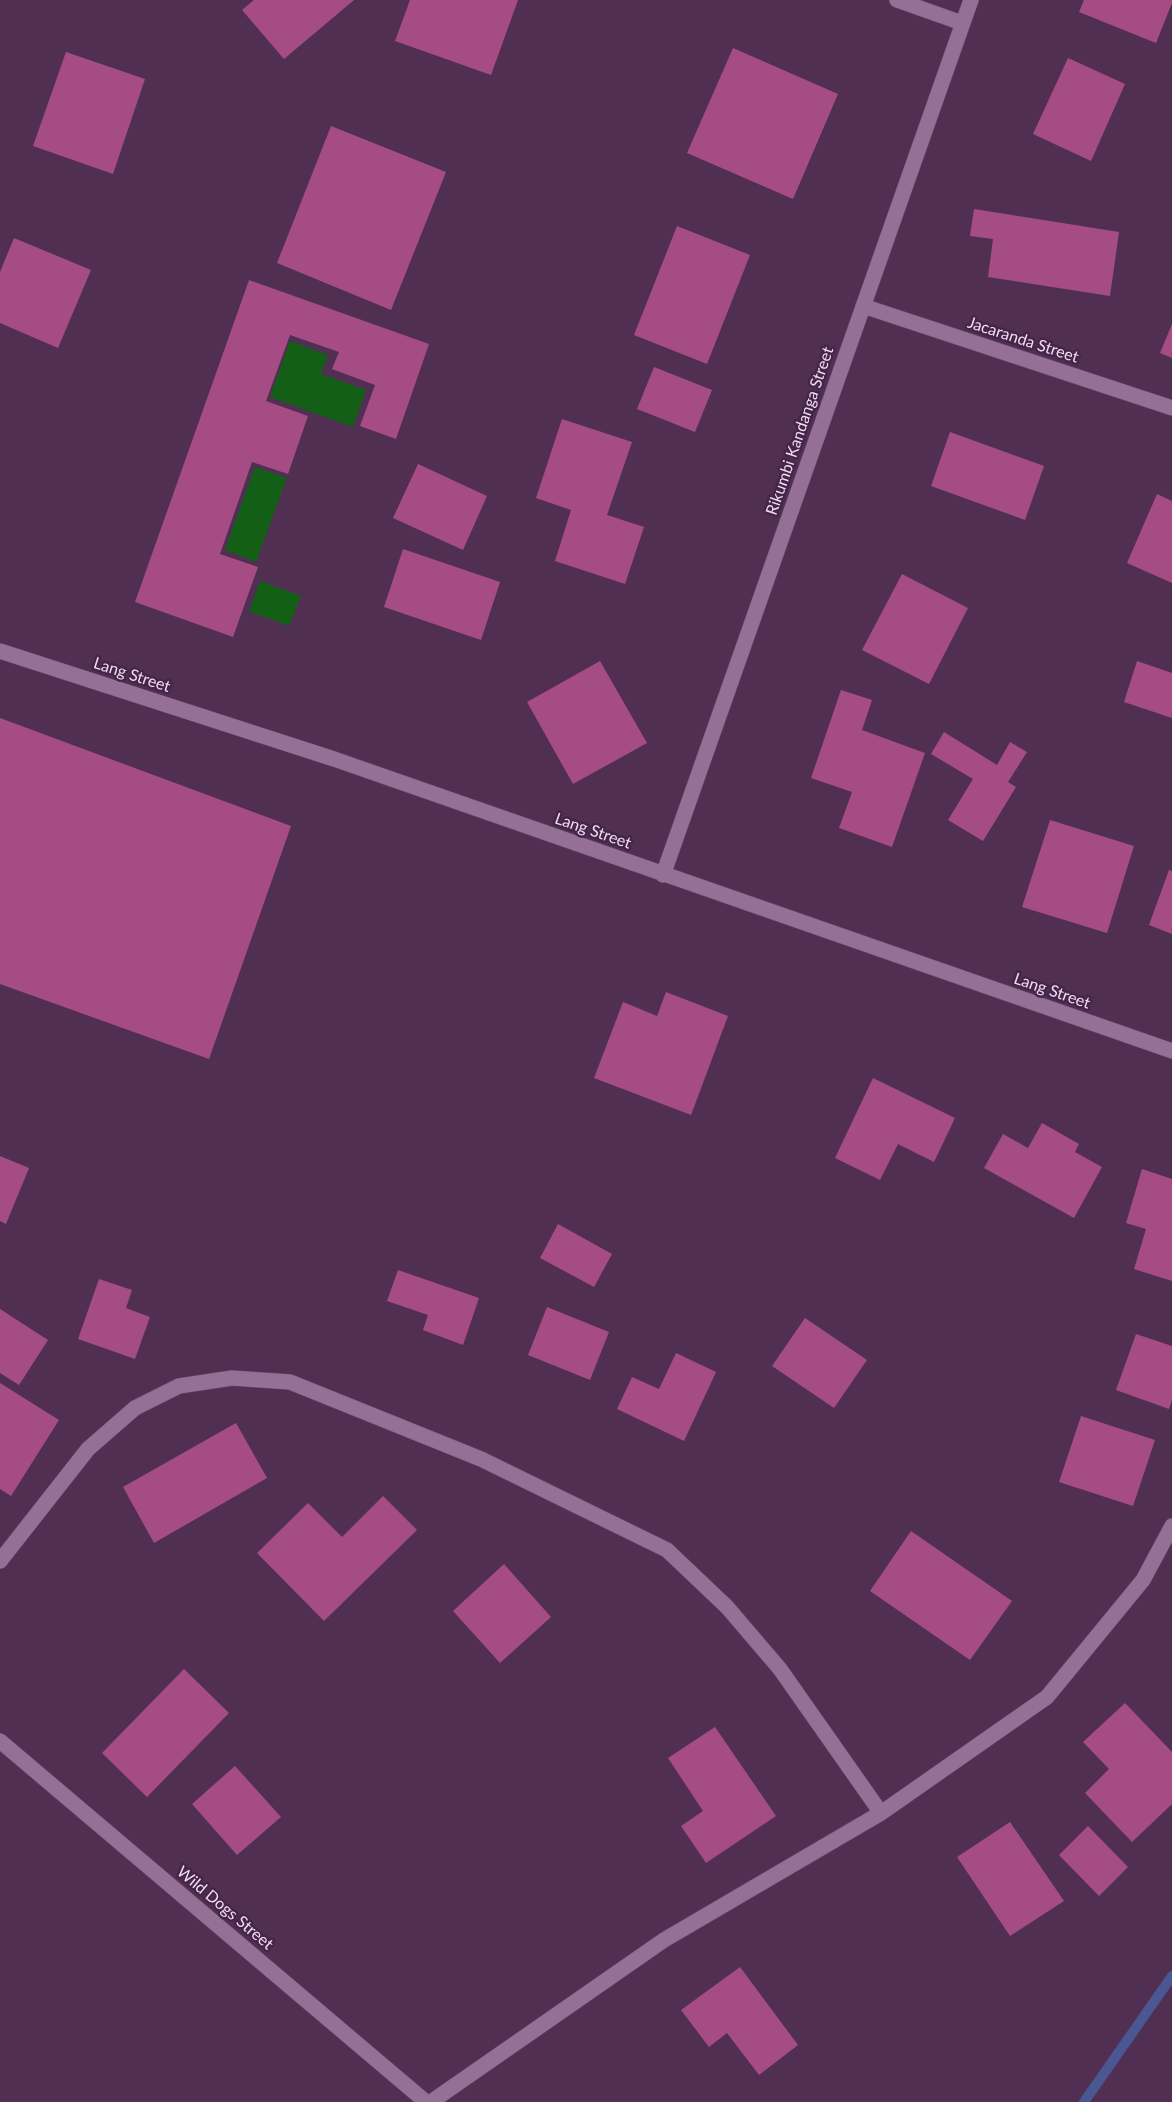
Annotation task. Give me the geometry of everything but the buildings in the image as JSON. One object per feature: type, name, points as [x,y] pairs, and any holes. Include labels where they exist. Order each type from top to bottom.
[{"type":"street","points":[[897,0],[962,23]]},
{"type":"street","name":"Rikumbi Kandanga Street","points":[[663,875],[971,0]]},
{"type":"street","name":"Jacaranda Street","points":[[863,306],[1172,408]]},
{"type":"street","name":"Lang Street","points":[[0,651],[334,759],[1172,1051]]},
{"type":"street","points":[[0,1561],[87,1449],[135,1408],[179,1386],[232,1378],[290,1382],[481,1459],[667,1550],[727,1607],[780,1669],[881,1813]]},
{"type":"street","points":[[428,2102],[664,1940],[881,1813],[1047,1697],[1143,1580],[1172,1526]]},
{"type":"street","name":"Wild Dogs Street","points":[[0,1741],[428,2102]]},
{"type":"green space","points":[[290,341],[328,355],[321,374],[366,390],[353,427],[270,397]]},
{"type":"green space","points":[[255,467],[287,478],[256,562],[225,550]]},
{"type":"green space","points":[[260,581],[301,596],[289,626],[249,611]]},
{"type":"waterway","points":[[1084,2102],[1172,1976]]}]
